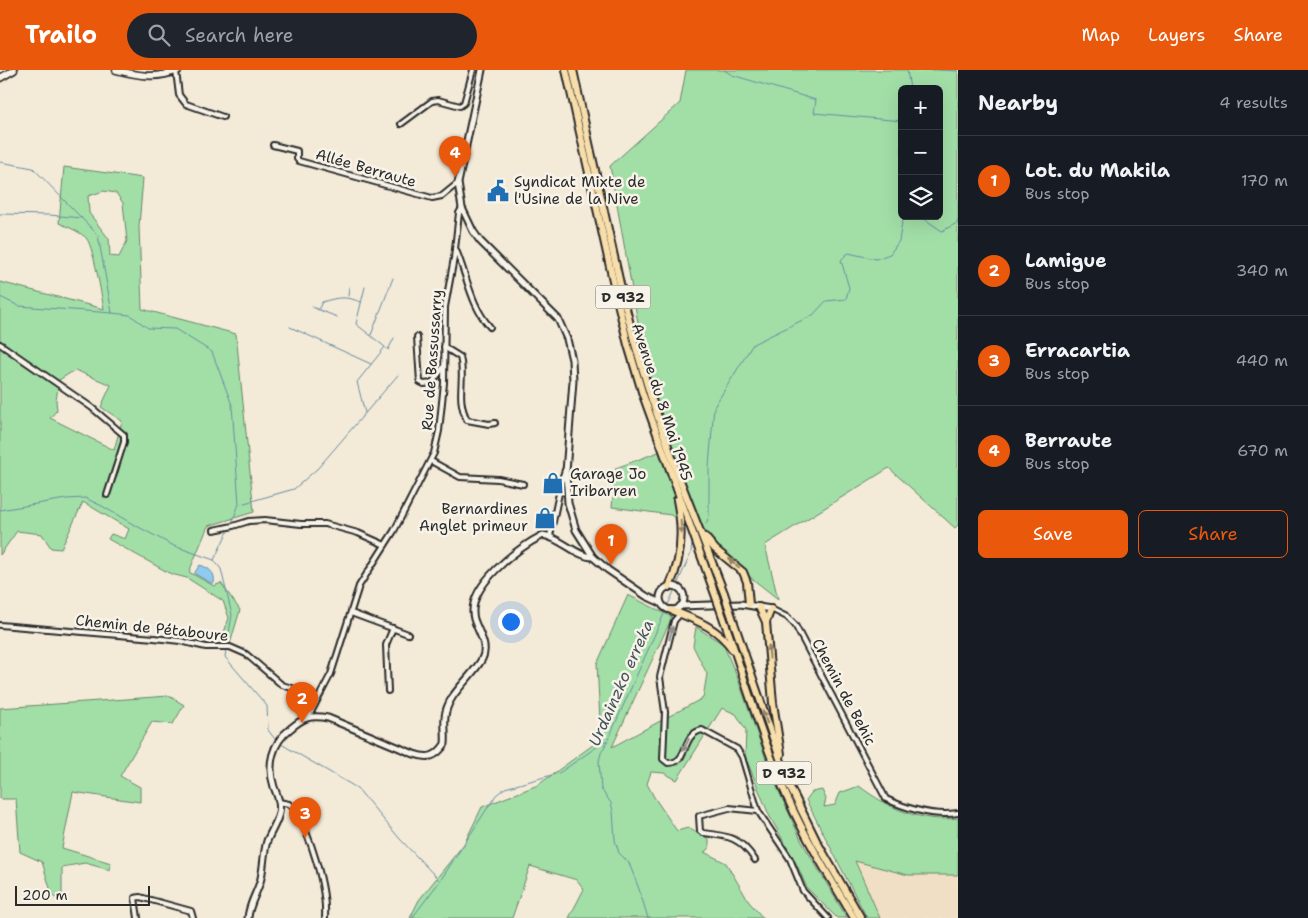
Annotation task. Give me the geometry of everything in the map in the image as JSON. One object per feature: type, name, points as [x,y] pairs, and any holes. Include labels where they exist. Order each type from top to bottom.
[{"type":"highway","name":"Avenue du 8 Mai 1945","points":[[566,70],[626,336],[673,479],[738,659]]},
{"type":"highway","name":"Avenue du 8 Mai 1945","points":[[572,70],[635,344],[678,475],[701,532]]},
{"type":"highway","points":[[673,479],[680,511],[682,533],[674,587]]},
{"type":"highway","points":[[701,532],[715,549],[743,572],[747,582],[750,604]]},
{"type":"highway","name":"D 932","points":[[701,532],[724,593],[783,770],[813,835],[861,918]]},
{"type":"highway","points":[[666,607],[711,628],[721,636],[738,659]]},
{"type":"highway","points":[[759,607],[766,622],[783,770]]},
{"type":"highway","points":[[766,622],[771,609]]},
{"type":"highway","name":"D 932","points":[[738,659],[775,767],[788,798],[819,859],[854,918]]},
{"type":"main road","points":[[0,78],[13,70]]},
{"type":"main road","points":[[116,70],[148,77],[178,71]]},
{"type":"street","points":[[401,124],[432,101],[438,100],[460,106],[464,102],[473,70]]},
{"type":"street","points":[[482,70],[458,183],[462,208],[480,241],[558,319],[567,339],[572,360],[573,382],[566,468],[568,503],[576,530],[593,557],[608,570],[646,596],[666,607],[680,606],[684,599]]},
{"type":"street","points":[[178,71],[179,94],[186,104],[223,117]]},
{"type":"street","name":"Allée Berraute","points":[[272,145],[297,151],[297,159],[299,161],[432,198],[442,196],[458,183]]},
{"type":"street","name":"Rue de Bassussarry","points":[[309,716],[331,674],[359,586],[394,531],[416,486],[431,462],[439,431],[444,366],[445,307],[456,248],[458,218],[462,208]]},
{"type":"street","points":[[456,248],[481,317],[490,327]]},
{"type":"street","points":[[417,337],[420,382],[424,384],[432,383],[444,366]]},
{"type":"street","points":[[0,344],[91,407],[124,436],[124,442],[107,495]]},
{"type":"street","points":[[444,347],[460,357],[463,366],[460,387],[462,409],[467,420],[489,424],[495,423]]},
{"type":"street","points":[[431,462],[460,477],[498,479],[523,484]]},
{"type":"street","points":[[550,536],[562,478],[566,468]]},
{"type":"street","points":[[214,530],[249,521],[265,520],[325,524],[358,533],[385,545]]},
{"type":"street","points":[[248,918],[251,901],[260,881],[268,839],[279,813],[279,802],[271,774],[271,759],[274,749],[284,734],[299,721],[309,716],[316,716],[328,718],[419,756],[436,755],[445,744],[445,716],[450,701],[482,658],[484,644],[474,617],[475,598],[487,578],[517,552],[543,535],[550,536],[585,556],[593,557]]},
{"type":"street","points":[[646,596],[652,597],[661,594],[664,589],[674,587],[683,594],[684,599],[694,606]]},
{"type":"street","points":[[661,594],[666,607]]},
{"type":"street","name":"Chemin de Behic","points":[[680,606],[750,604],[771,609],[787,617],[795,625],[886,799],[905,808],[939,814],[958,813]]},
{"type":"street","points":[[351,613],[408,634]]},
{"type":"street","points":[[680,614],[674,620],[660,677],[664,712],[663,759],[668,763],[674,763],[679,760],[691,735],[702,730],[737,749],[742,757],[758,811],[790,858],[803,890],[828,918]]},
{"type":"street","name":"Chemin de Pétaboure","points":[[0,625],[154,638],[206,647],[230,648],[246,654],[282,685],[295,689],[316,701]]},
{"type":"street","points":[[388,691],[386,645],[393,628]]},
{"type":"street","points":[[279,802],[289,804],[295,809],[313,850],[323,896],[325,918]]},
{"type":"street","points":[[755,860],[749,851],[736,839],[700,832],[699,822],[700,816],[721,809],[737,808],[758,811]]},
{"type":"street","points":[[138,918],[135,898],[140,897],[191,911],[193,918]]},
{"type":"shaded area","points":[[855,860],[908,875],[958,875],[958,918],[880,918]]},
{"type":"green space","points":[[686,70],[958,70],[958,525],[955,528],[889,468],[765,545],[778,599],[671,515],[612,507],[616,468],[661,451],[610,166],[680,103]]},
{"type":"green space","points":[[64,167],[143,178],[139,226],[142,309],[236,334],[254,512],[208,526],[189,572],[214,586],[221,583],[240,610],[230,644],[220,644],[229,618],[223,601],[187,578],[171,574],[108,539],[111,534],[125,539],[129,529],[83,502],[61,549],[51,548],[42,534],[17,531],[0,555],[0,282],[104,309],[95,262],[87,239],[78,232],[59,223]],"holes":[[[104,191],[116,193],[123,203],[127,241],[119,257],[110,256],[109,239],[89,213],[88,196]],[[75,370],[111,385],[101,407],[122,421],[114,450],[50,418],[57,410],[56,401],[59,380]]]},
{"type":"green space","points":[[628,595],[672,617],[612,747],[703,698],[707,674],[693,646],[696,627],[723,644],[738,679],[772,776],[802,842],[847,918],[837,918],[807,888],[797,865],[769,815],[745,756],[746,730],[736,714],[722,708],[677,780],[664,773],[651,772],[647,784],[677,831],[688,828],[709,839],[709,849],[704,852],[726,863],[749,902],[763,918],[569,918],[584,889],[577,880],[530,866],[512,918],[410,918],[419,900],[464,844],[482,807],[538,785],[601,739],[597,664]]},
{"type":"green space","points":[[169,696],[184,705],[173,724],[152,722],[120,776],[140,787],[140,802],[73,792],[62,848],[111,863],[110,870],[85,863],[62,867],[62,895],[55,898],[42,862],[20,852],[16,799],[0,799],[0,708]]},
{"type":"green space","points":[[859,786],[881,801],[905,812],[931,818],[958,818],[958,875],[908,875],[855,861],[880,918],[867,918],[806,800],[812,792],[822,790],[826,799],[824,807],[835,805],[840,793]]},
{"type":"water","points":[[200,565],[211,571],[214,576],[214,583],[195,574]]},
{"type":"waterway","points":[[724,70],[732,75],[816,100],[814,113],[898,121]]},
{"type":"waterway","points":[[907,70],[909,85]]},
{"type":"waterway","points":[[939,70],[958,71]]},
{"type":"waterway","points":[[0,162],[33,168],[98,235],[112,313],[130,315],[148,328],[175,329],[212,352],[232,405],[239,504],[231,525]]},
{"type":"waterway","points":[[0,214],[82,218]]},
{"type":"waterway","name":"Urdainzko erreka","points":[[706,524],[709,516],[709,466],[714,407],[753,344],[813,315],[826,301],[846,299],[849,288],[841,260],[848,253],[876,259],[890,254],[899,241],[904,220]]},
{"type":"waterway","name":"Urdainzko erreka","points":[[926,220],[942,231],[957,223],[958,220]]},
{"type":"waterway","points":[[371,335],[393,278]]},
{"type":"waterway","points":[[348,296],[349,287]]},
{"type":"waterway","points":[[365,287],[356,324],[385,347],[357,382],[365,413]]},
{"type":"waterway","points":[[0,297],[19,306],[112,313]]},
{"type":"waterway","points":[[318,310],[322,302],[333,299],[346,298],[361,302]]},
{"type":"waterway","points":[[312,307],[337,317]]},
{"type":"waterway","points":[[290,327],[371,364]]},
{"type":"waterway","points":[[386,348],[388,350],[394,338]]},
{"type":"waterway","points":[[241,504],[294,489],[318,468],[398,375]]},
{"type":"waterway","points":[[0,510],[66,499],[85,498],[174,546],[214,560],[221,569],[232,615],[227,645]]},
{"type":"waterway","points":[[214,560],[229,529]]},
{"type":"waterway","name":"Urdainzko erreka","points":[[648,918],[629,863],[619,853],[615,840],[611,803],[601,789],[599,761],[691,553],[692,542]]},
{"type":"waterway","points":[[226,650],[225,657],[267,706],[268,730],[274,738]]},
{"type":"waterway","points":[[412,918],[440,881],[496,795],[505,788],[559,773],[607,740]]},
{"type":"waterway","points":[[281,744],[357,788],[400,839],[439,880]]},
{"type":"place","name":"Berraute","points":[[455,177]]},
{"type":"place","name":"Syndicat Mixte de l'Usine de la Nive","points":[[498,191]]},
{"type":"place","name":"Garage Jo Iribarren","points":[[553,483]]},
{"type":"place","name":"Bernardines Anglet primeur","points":[[545,518]]},
{"type":"place","name":"Lot. du Makila","points":[[611,565]]},
{"type":"place","name":"Lamigue","points":[[302,723]]},
{"type":"place","name":"Erracartia","points":[[305,838]]}]
